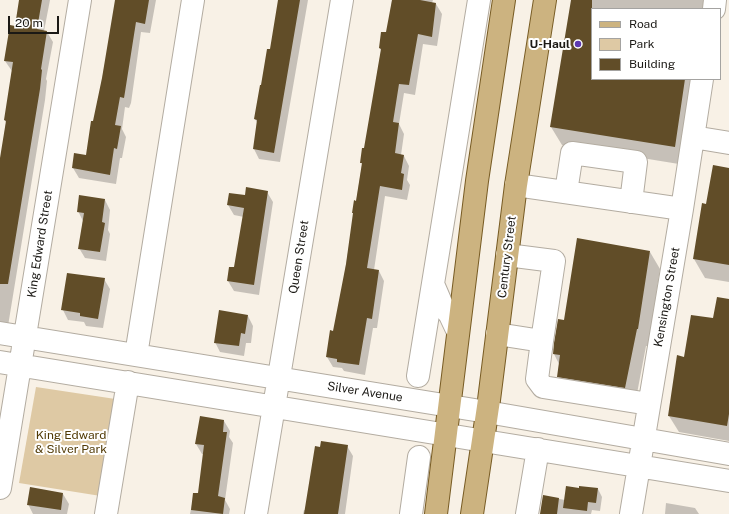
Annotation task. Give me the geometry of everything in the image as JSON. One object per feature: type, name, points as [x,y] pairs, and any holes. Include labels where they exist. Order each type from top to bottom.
[{"type":"main road","points":[[434,512],[449,406],[477,181],[504,0]]},
{"type":"main road","name":"Century Street","points":[[472,514],[487,412],[516,185],[545,0]]},
{"type":"street","name":"King Edward Street","points":[[0,488],[10,363],[25,337],[80,0]]},
{"type":"street","points":[[136,355],[193,0]]},
{"type":"street","name":"Queen Street","points":[[256,514],[342,0]]},
{"type":"street","points":[[418,376],[479,0]]},
{"type":"street","name":"Kensington Street","points":[[631,514],[702,80]]},
{"type":"street","points":[[693,137],[729,143]]},
{"type":"street","points":[[566,192],[572,152],[636,162],[631,202]]},
{"type":"street","points":[[516,185],[682,209]]},
{"type":"street","points":[[507,255],[554,261],[536,379],[543,387],[572,393],[649,404]]},
{"type":"street","points":[[433,284],[442,305],[450,315],[458,332]]},
{"type":"street","name":"Silver Avenue","points":[[0,334],[487,412],[729,454]]},
{"type":"street","points":[[497,334],[542,341]]},
{"type":"street","points":[[10,363],[729,481]]},
{"type":"street","points":[[106,514],[128,382]]},
{"type":"street","points":[[567,426],[572,393]]},
{"type":"street","points":[[527,514],[538,449]]},
{"type":"street","points":[[411,514],[419,457]]},
{"type":"green space","name":"King Edward & Silver Park","points":[[36,387],[122,400],[107,497],[19,483]]},
{"type":"building","points":[[19,0],[42,0],[37,29],[47,31],[41,69],[40,89],[8,284],[0,284],[0,158],[13,62],[4,61],[10,25],[15,26]]},
{"type":"building","points":[[115,0],[149,0],[145,24],[136,22],[124,98],[120,97],[115,125],[121,126],[117,149],[114,148],[110,175],[72,168],[74,153],[86,155],[91,121],[93,121],[102,78]]},
{"type":"building","points":[[278,0],[300,0],[274,153],[253,149],[257,120],[254,119],[267,49],[270,49]]},
{"type":"building","points":[[392,0],[420,0],[436,3],[432,37],[418,34],[409,85],[399,84],[393,122],[399,123],[395,153],[404,155],[401,173],[404,174],[402,190],[380,186],[367,268],[379,270],[372,319],[367,318],[359,365],[337,362],[337,359],[326,357],[330,330],[333,331],[346,264],[354,200],[356,201],[362,163],[360,163],[362,148],[364,148],[381,49],[379,48],[381,32],[386,32]]},
{"type":"building","name":"U-Haul","points":[[571,0],[592,0],[591,80],[685,80],[675,147],[550,127]]},
{"type":"building","points":[[713,165],[729,168],[729,265],[693,259],[702,203],[706,204]]},
{"type":"building","points":[[246,187],[268,191],[254,285],[227,281],[229,267],[234,267],[244,208],[227,205],[229,193],[245,195]]},
{"type":"building","points":[[79,195],[105,199],[102,222],[105,223],[100,252],[78,249],[84,213],[77,212]]},
{"type":"building","points":[[577,238],[650,251],[638,329],[625,388],[557,377],[560,355],[553,354],[554,343],[558,319],[564,320]]},
{"type":"building","points":[[67,273],[105,278],[98,319],[80,316],[80,313],[61,310]]},
{"type":"building","points":[[717,297],[729,299],[729,414],[727,426],[668,416],[677,355],[684,357],[691,315],[713,318]]},
{"type":"building","points":[[219,310],[248,315],[245,334],[241,333],[239,346],[214,343]]},
{"type":"building","points":[[200,416],[224,420],[223,432],[227,432],[218,496],[225,498],[223,514],[191,510],[193,493],[198,493],[204,445],[195,444]]},
{"type":"building","points":[[321,441],[348,445],[338,514],[304,514],[315,446],[320,447]]},
{"type":"building","points":[[566,486],[598,488],[596,503],[588,502],[587,511],[563,508]]},
{"type":"building","points":[[30,487],[63,493],[61,510],[27,505]]},
{"type":"building","points":[[543,495],[559,498],[557,514],[540,514]]},
{"type":"place","name":"U-Haul","points":[[578,44]]}]
